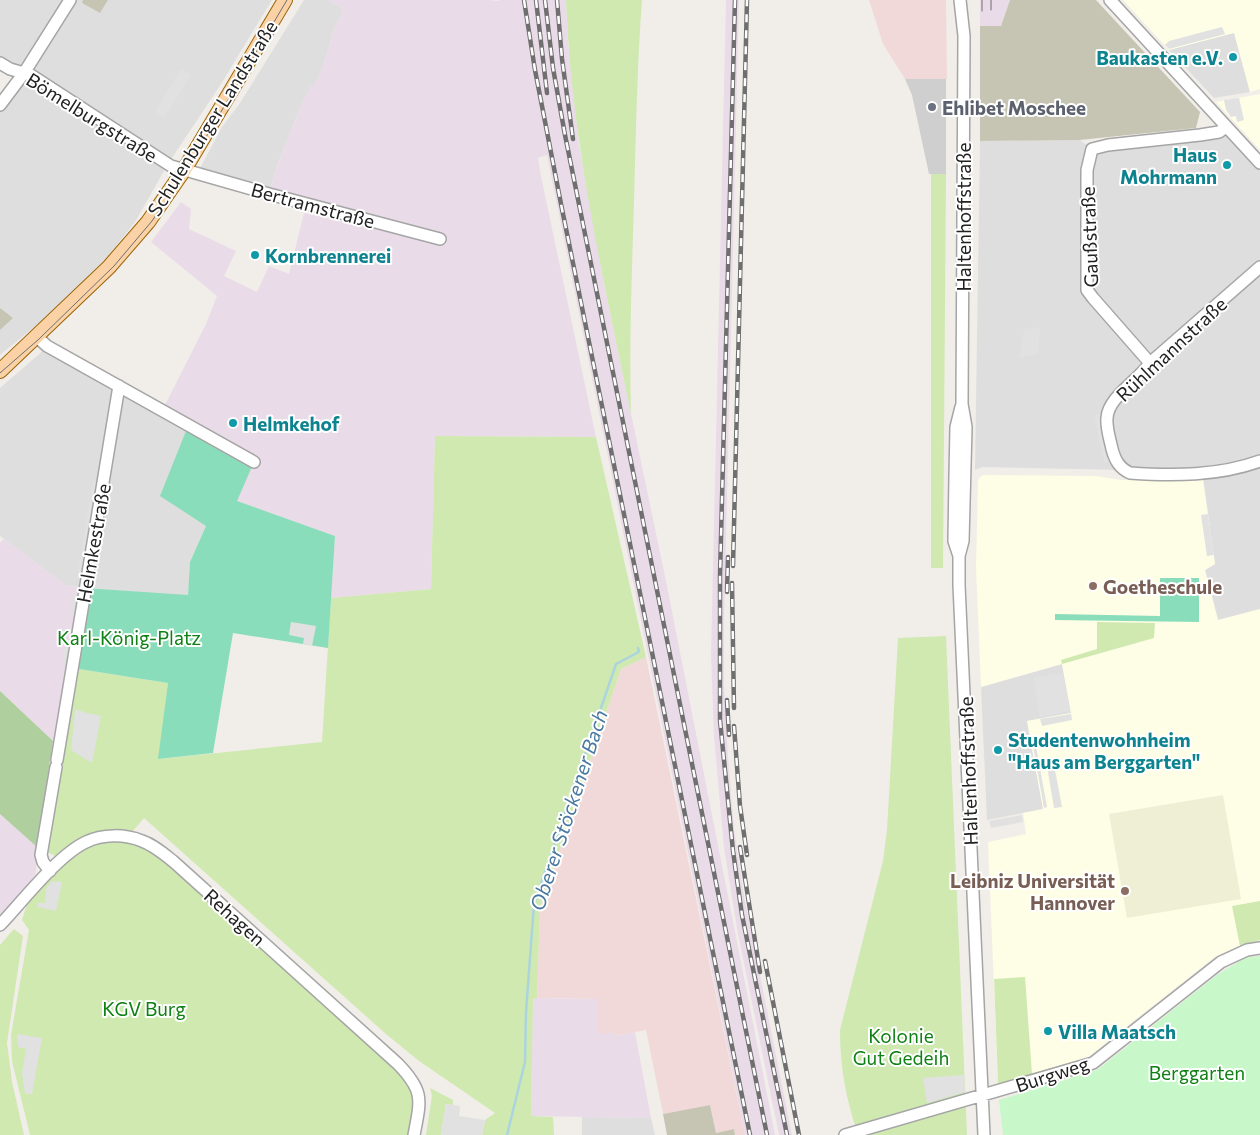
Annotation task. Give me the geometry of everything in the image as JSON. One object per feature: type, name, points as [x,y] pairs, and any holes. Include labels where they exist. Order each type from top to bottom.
[{"type":"main road","name":"Schulenburger Landstraße","points":[[3,366],[37,337],[109,267],[148,222],[185,170],[285,0]]},
{"type":"street","points":[[0,105],[24,73],[70,0]]},
{"type":"street","name":"Haltenhoffstraße","points":[[960,0],[964,36],[962,404],[966,427],[963,541],[959,556],[984,1135]]},
{"type":"street","points":[[1110,0],[1260,164]]},
{"type":"street","name":"Bömelburgstraße","points":[[0,63],[10,69],[31,75],[171,166],[185,170]]},
{"type":"street","name":"Gaußstraße","points":[[1150,363],[1087,290],[1087,170],[1092,148],[1219,132],[1226,126]]},
{"type":"street","name":"Bertramstraße","points":[[185,170],[440,239]]},
{"type":"street","name":"Rühlmannstraße","points":[[1260,267],[1150,363],[1145,371],[1112,402],[1107,416],[1107,427],[1114,456],[1123,470],[1139,473],[1206,473],[1230,470],[1260,461]]},
{"type":"street","points":[[37,337],[47,346],[254,462]]},
{"type":"street","name":"Helmkestraße","points":[[50,871],[43,862],[41,855],[119,386]]},
{"type":"street","name":"Rehagen","points":[[0,925],[50,871],[76,847],[87,841],[110,836],[129,837],[143,841],[159,850],[398,1064],[412,1079],[417,1088],[419,1098],[414,1135]]},
{"type":"street","name":"Burgweg","points":[[845,1135],[1093,1063],[1221,962],[1248,950],[1260,948]]},
{"type":"shaded area","points":[[0,0],[272,0],[221,84],[168,164],[135,222],[109,255],[49,315],[0,355],[0,105],[23,73],[0,63]]},
{"type":"shaded area","points":[[83,0],[108,0],[100,13],[82,3]]},
{"type":"shaded area","points":[[304,0],[329,0],[344,10],[334,29],[322,70],[314,87],[311,86],[299,111],[277,166],[269,194],[197,174],[222,127],[240,103]]},
{"type":"shaded area","points":[[329,0],[566,0],[568,43],[579,145],[605,289],[667,586],[775,1135],[745,1135],[547,155],[538,158],[541,176],[596,437],[435,436],[431,589],[331,598],[335,536],[236,501],[254,462],[163,409],[206,324],[217,296],[151,242],[181,202],[191,209],[189,229],[236,251],[224,276],[257,292],[269,266],[289,274],[304,213],[353,224],[354,216],[269,194],[277,166],[299,111],[311,85],[314,87],[322,70],[334,29],[344,10]]},
{"type":"shaded area","points":[[726,0],[739,0],[724,623],[724,685],[728,756],[734,829],[744,896],[792,1135],[779,1135],[738,934],[724,848],[714,737],[711,655]]},
{"type":"shaded area","points":[[869,0],[946,0],[947,79],[905,79],[883,44]]},
{"type":"shaded area","points":[[980,0],[1010,0],[1001,26],[980,26]]},
{"type":"shaded area","points":[[1010,0],[1096,0],[1200,112],[1196,128],[1080,140],[980,141],[980,26],[1001,26]]},
{"type":"shaded area","points":[[1123,0],[1260,0],[1260,89],[1250,92],[1234,33],[1169,50]]},
{"type":"shaded area","points":[[1222,27],[1225,34],[1169,49],[1165,45],[1169,41]]},
{"type":"shaded area","points":[[1234,32],[1250,92],[1214,98],[1169,50]]},
{"type":"shaded area","points":[[181,69],[191,75],[164,118],[155,112]]},
{"type":"shaded area","points":[[905,79],[946,79],[946,174],[929,174],[912,95]]},
{"type":"shaded area","points":[[1260,94],[1260,150],[1216,102]]},
{"type":"shaded area","points":[[1239,98],[1244,120],[1237,122],[1236,116],[1231,117],[1226,110],[1224,100]]},
{"type":"shaded area","points":[[1226,127],[1260,163],[1260,609],[1218,620],[1205,570],[1215,564],[1204,484],[1203,480],[1195,474],[1123,470],[982,467],[975,470],[980,141],[1080,140],[1092,149]]},
{"type":"shaded area","points":[[0,308],[13,318],[0,330]]},
{"type":"shaded area","points":[[1040,327],[1038,354],[1019,358],[1024,329]]},
{"type":"shaded area","points":[[45,349],[188,426],[206,526],[190,562],[188,596],[65,585],[0,536],[0,388]]},
{"type":"shaded area","points":[[1104,413],[1111,460],[1105,464],[1095,422],[1096,415]]},
{"type":"shaded area","name":"Leibniz Universität Hannover","points":[[983,475],[1096,476],[1121,480],[1203,480],[1215,564],[1205,570],[1218,620],[1260,609],[1260,940],[1246,943],[1216,956],[1088,1057],[998,1084],[988,842],[1026,834],[1023,813],[1043,809],[1027,721],[1071,713],[1062,664],[981,687],[976,567],[978,482],[979,478]]},
{"type":"shaded area","points":[[93,481],[99,483],[83,580],[77,578]]},
{"type":"shaded area","points":[[1208,514],[1214,555],[1207,556],[1201,515]]},
{"type":"shaded area","points":[[4,539],[65,585],[85,588],[64,713],[53,741],[0,691],[0,543]]},
{"type":"shaded area","points":[[73,594],[80,595],[76,615],[70,614]]},
{"type":"shaded area","points":[[291,622],[316,626],[312,646],[303,644],[304,638],[289,635]]},
{"type":"shaded area","points":[[65,644],[71,645],[68,663],[62,662]]},
{"type":"shaded area","points":[[646,657],[745,1135],[735,1135],[734,1129],[716,1133],[710,1105],[663,1114],[646,1030],[614,1036],[600,1034],[597,1030],[598,999],[537,998],[540,908],[621,669]]},
{"type":"shaded area","points":[[1062,664],[1071,713],[1027,721],[1043,809],[987,820],[981,687]]},
{"type":"shaded area","points":[[1063,673],[1070,711],[1040,717],[1033,678]]},
{"type":"shaded area","points":[[75,709],[101,716],[92,763],[71,750]]},
{"type":"shaded area","points":[[1071,714],[1072,720],[1042,726],[1040,719]]},
{"type":"shaded area","points":[[1033,746],[1036,746],[1047,807],[1044,808]]},
{"type":"shaded area","points":[[1054,765],[1062,807],[1054,808],[1047,766]]},
{"type":"shaded area","points":[[1223,795],[1241,899],[1127,918],[1109,814]]},
{"type":"shaded area","points":[[0,814],[37,847],[36,873],[29,885],[0,915]]},
{"type":"shaded area","points":[[1022,815],[1023,822],[991,828],[989,821]]},
{"type":"shaded area","points":[[52,881],[62,882],[56,911],[38,907],[38,903],[45,903],[45,890]]},
{"type":"shaded area","points":[[533,998],[598,999],[598,1032],[602,1034],[613,1032],[614,1036],[635,1032],[651,1118],[531,1116]]},
{"type":"shaded area","points":[[17,1034],[42,1038],[32,1094],[25,1094],[22,1073],[26,1049],[18,1047]]},
{"type":"shaded area","points":[[964,1075],[965,1092],[927,1103],[923,1078]]},
{"type":"shaded area","points":[[446,1104],[460,1106],[459,1116],[485,1120],[482,1135],[441,1135]]},
{"type":"shaded area","points":[[710,1105],[716,1133],[734,1129],[735,1135],[667,1135],[663,1114]]},
{"type":"shaded area","points":[[582,1117],[651,1118],[655,1135],[582,1135]]},
{"type":"green space","points":[[566,0],[642,0],[632,281],[631,414],[599,260],[581,156],[569,52]]},
{"type":"green space","points":[[931,174],[946,174],[943,568],[931,568]]},
{"type":"green space","name":"Karl-König-Platz","points":[[188,426],[254,462],[237,501],[335,536],[328,648],[233,633],[213,753],[158,759],[168,683],[79,669],[85,588],[188,595],[190,562],[206,526],[160,496]]},
{"type":"green space","points":[[435,436],[596,437],[646,657],[621,669],[540,908],[537,998],[533,999],[531,1116],[553,1117],[554,1135],[482,1135],[485,1120],[495,1113],[419,1061],[386,1034],[144,818],[133,831],[109,830],[91,834],[82,837],[55,856],[45,851],[69,709],[79,669],[168,683],[159,759],[322,742],[331,598],[431,589]]},
{"type":"green space","points":[[1160,578],[1199,578],[1199,622],[1055,620],[1055,614],[1160,616]]},
{"type":"green space","points":[[1097,622],[1155,623],[1154,638],[1062,664],[1061,660],[1097,649]]},
{"type":"green space","name":"Kolonie Gut Gedeih","points":[[946,636],[967,1135],[858,1135],[844,1083],[840,1030],[883,861],[887,830],[898,638]]},
{"type":"green space","points":[[0,691],[53,741],[37,847],[0,814]]},
{"type":"green space","name":"KGV Burg","points":[[99,838],[143,841],[417,1088],[414,1135],[30,1135],[12,1061],[11,1035],[29,930],[22,920],[31,892],[50,871]]},
{"type":"green space","points":[[1260,901],[1260,940],[1240,946],[1232,906]]},
{"type":"green space","points":[[14,929],[23,936],[7,1043],[12,1082],[24,1135],[0,1135],[0,945]]},
{"type":"green space","name":"Berggarten","points":[[1260,956],[1260,1135],[1003,1135],[999,1100],[1097,1070],[1217,975],[1245,958]]},
{"type":"green space","points":[[1025,977],[1032,1074],[998,1084],[994,979]]},
{"type":"green space","points":[[430,1088],[453,1100],[453,1105],[446,1104],[441,1135],[426,1135],[432,1096]]},
{"type":"waterway","name":"Oberer Stöckener Bach","points":[[507,1135],[525,1062],[526,1012],[534,904],[616,664],[637,653],[639,651],[638,648]]},
{"type":"tram line","points":[[0,373],[39,339],[114,266],[152,221],[186,171],[287,0]]},
{"type":"tram line","points":[[982,0],[982,11]]},
{"type":"tram line","points":[[991,0],[991,10]]},
{"type":"railway","points":[[524,0],[535,70],[561,204],[750,1135]]},
{"type":"railway","points":[[536,0],[547,93]]},
{"type":"railway","points":[[545,0],[553,68],[565,135],[767,1135]]},
{"type":"railway","points":[[557,0],[562,59],[573,139]]},
{"type":"railway","points":[[735,0],[720,576],[720,720],[733,851],[742,915],[787,1135]]},
{"type":"railway","points":[[733,566],[747,0]]},
{"type":"railway","points":[[727,592],[728,557]]},
{"type":"railway","points":[[732,583],[734,708]]},
{"type":"railway","points":[[727,700],[729,735]]},
{"type":"railway","points":[[734,726],[740,806],[747,855]]},
{"type":"railway","points":[[740,847],[760,972]]},
{"type":"railway","points":[[765,961],[799,1135]]},
{"type":"place","name":"Baukasten e.V.","points":[[1233,57]]},
{"type":"place","name":"Ehlibet Moschee","points":[[932,107]]},
{"type":"place","name":"Haus Mohrmann","points":[[1227,165]]},
{"type":"place","name":"Kornbrennerei","points":[[255,255]]},
{"type":"place","name":"Helmkehof","points":[[233,423]]},
{"type":"place","name":"Goetheschule","points":[[1093,586]]},
{"type":"place","name":"Studentenwohnheim \"Haus am Berggarten\"","points":[[998,750]]},
{"type":"place","name":"Leibniz Universität Hannover","points":[[1125,891]]},
{"type":"place","name":"Villa Maatsch","points":[[1048,1031]]}]
